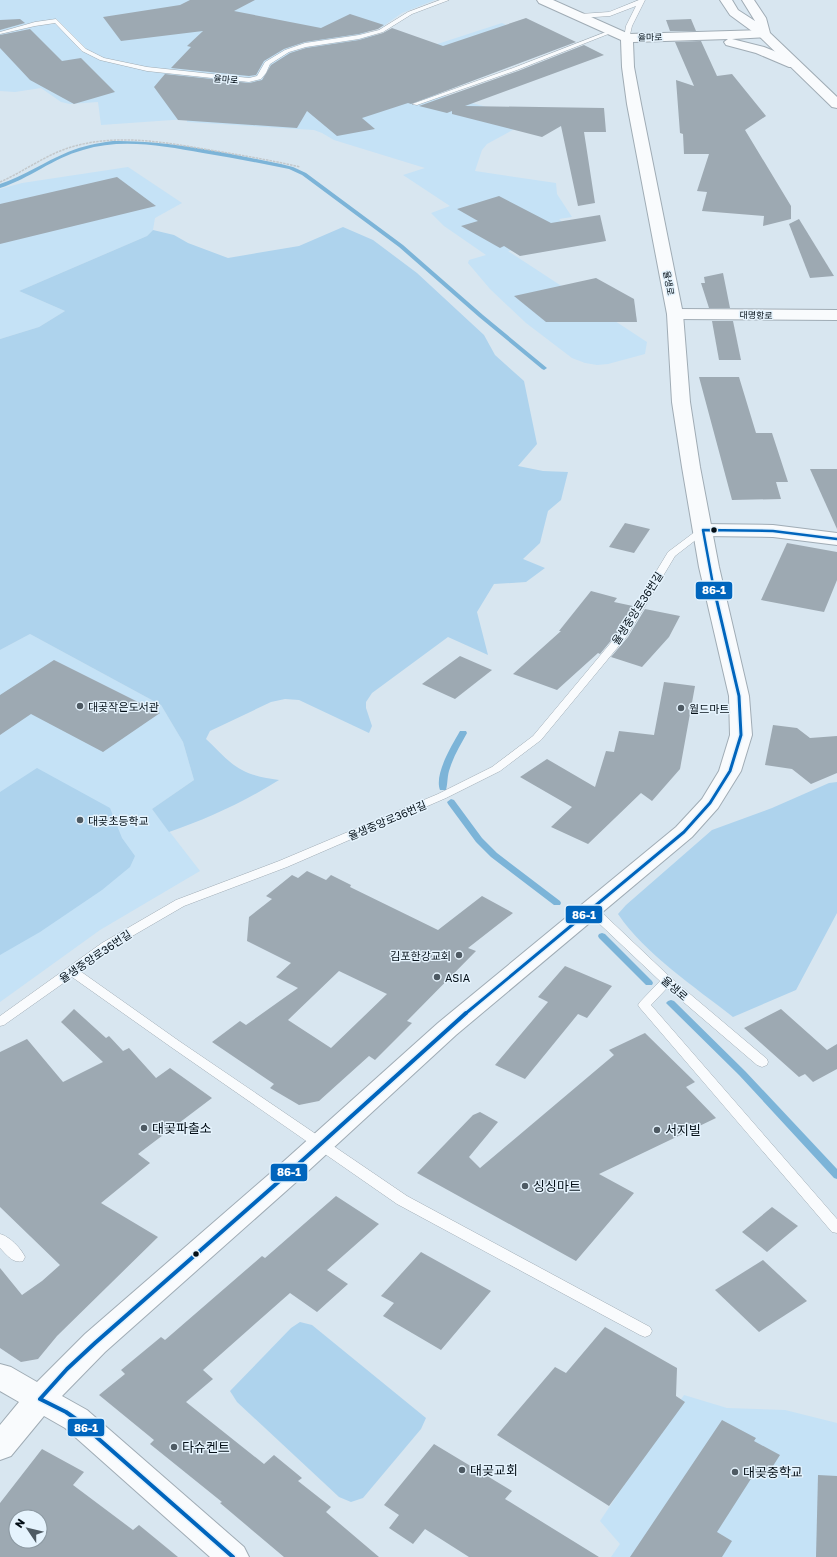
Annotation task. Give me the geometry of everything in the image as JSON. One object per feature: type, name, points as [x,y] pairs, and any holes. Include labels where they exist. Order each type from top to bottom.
[{"type":"street","name":"율마로","points":[[543,0],[620,34],[694,36],[764,34]]},
{"type":"street","points":[[726,0],[734,12],[764,34],[837,104]]},
{"type":"street","points":[[748,0],[760,18],[764,34]]},
{"type":"street","points":[[694,36],[728,30],[733,26],[734,12]]},
{"type":"street","name":"율생로","points":[[0,1447],[67,1369],[95,1343],[320,1144],[447,1029],[684,832],[710,803],[730,771],[741,735],[739,696],[703,530],[681,402],[675,314],[628,67],[620,34]]},
{"type":"street","points":[[694,36],[736,43],[760,50],[794,64]]},
{"type":"street","name":"대명항로","points":[[675,314],[837,316]]},
{"type":"street","points":[[703,530],[773,531],[837,539]]},
{"type":"street","points":[[0,1376],[76,1419],[233,1557]]},
{"type":"lane","name":"율마로","points":[[2,33],[35,24],[56,21],[84,50],[108,61],[147,70],[249,80],[259,78],[267,63],[287,51],[305,45],[359,37],[381,31],[410,13],[446,0]]},
{"type":"lane","points":[[580,16],[610,14],[641,1]]},
{"type":"lane","points":[[415,104],[620,34],[628,26],[641,1]]},
{"type":"lane","name":"율생중앙로36번길","points":[[0,1022],[106,946],[180,902],[290,860],[442,796],[496,769],[537,738],[624,634],[672,554],[703,530]]},
{"type":"lane","name":"율생로","points":[[592,910],[667,981],[762,1062]]},
{"type":"lane","points":[[72,971],[402,1200],[645,1331]]},
{"type":"lane","points":[[667,981],[644,1005],[837,1228]]},
{"type":"lane","points":[[0,1239],[18,1257]]},
{"type":"path","points":[[0,182],[68,148],[96,141],[118,139],[137,139],[181,145],[300,167]]},
{"type":"shaded area","points":[[0,0],[435,0],[402,13],[382,27],[365,32],[416,51],[502,23],[556,49],[437,94],[533,119],[487,144],[482,150],[475,171],[556,183],[557,194],[572,217],[559,219],[576,234],[508,251],[647,342],[645,354],[608,364],[597,365],[585,363],[572,358],[526,323],[490,289],[468,263],[469,260],[486,255],[444,226],[431,213],[450,206],[403,175],[425,168],[334,140],[314,130],[187,122],[187,119],[101,125],[98,102],[70,104],[61,102],[41,88],[15,92],[0,91]]},
{"type":"shaded area","points":[[128,167],[182,203],[155,218],[153,230],[147,236],[19,291],[65,311],[39,327],[0,339],[0,189],[22,183]]},
{"type":"shaded area","points":[[343,227],[373,240],[417,273],[484,335],[495,355],[524,381],[537,444],[518,466],[543,471],[568,472],[561,500],[548,511],[540,543],[523,559],[545,568],[526,582],[494,584],[477,612],[488,655],[448,637],[372,693],[366,702],[366,708],[372,726],[369,733],[299,700],[285,699],[271,702],[210,731],[206,739],[227,760],[246,772],[264,778],[279,780],[252,796],[225,809],[169,832],[152,809],[194,780],[183,742],[161,705],[30,634],[0,650],[0,339],[39,327],[65,311],[19,291],[147,236],[153,230],[174,235],[188,243],[228,258],[299,246]]},
{"type":"shaded area","name":"대곶초등학교","points":[[30,634],[161,705],[183,742],[194,780],[152,809],[200,871],[100,930],[0,1002],[0,650]]},
{"type":"shaded area","points":[[37,768],[110,808],[122,838],[135,856],[130,867],[102,890],[40,932],[0,955],[0,792]]},
{"type":"shaded area","points":[[837,782],[837,913],[796,990],[733,1017],[656,956],[629,929],[618,914],[626,905],[712,830],[772,808],[829,783]]},
{"type":"shaded area","points":[[300,1322],[312,1325],[426,1418],[421,1429],[363,1498],[351,1502],[339,1497],[237,1402],[230,1391],[291,1328]]},
{"type":"shaded area","name":"대곶중학교","points":[[684,1395],[727,1408],[785,1410],[837,1423],[837,1557],[611,1557],[620,1544],[600,1521]]},
{"type":"building","points":[[190,0],[255,0],[234,11],[321,28],[350,14],[384,25],[378,29],[359,34],[305,42],[284,49],[264,61],[256,75],[249,76],[171,68],[191,47],[187,46],[203,31],[121,41],[103,17],[180,5]]},
{"type":"building","points":[[526,18],[576,42],[411,104],[408,103],[362,118],[375,129],[337,136],[307,111],[297,128],[178,120],[154,87],[165,74],[249,83],[262,80],[271,65],[290,53],[306,48],[359,40],[383,33],[392,28],[443,46]]},
{"type":"building","points":[[20,19],[25,23],[0,30],[0,20]]},
{"type":"building","points":[[691,19],[696,31],[670,31],[666,20]]},
{"type":"building","points":[[30,29],[62,61],[81,58],[115,92],[74,104],[30,80],[0,48],[0,35]]},
{"type":"building","points":[[701,41],[717,76],[732,74],[766,116],[745,130],[791,206],[791,219],[763,226],[764,216],[702,211],[707,192],[697,191],[709,154],[684,154],[683,134],[680,133],[676,80],[694,86],[675,42]]},
{"type":"building","points":[[584,45],[604,55],[465,106],[604,108],[606,132],[584,132],[595,203],[578,206],[561,126],[542,137],[452,114],[452,111],[447,113],[419,106],[518,71]]},
{"type":"building","points":[[117,177],[156,206],[0,244],[0,204]]},
{"type":"building","points":[[499,196],[551,223],[600,215],[606,241],[520,256],[504,246],[500,248],[461,226],[478,221],[457,209]]},
{"type":"building","points":[[799,219],[834,276],[810,278],[789,224]]},
{"type":"building","points":[[723,273],[730,308],[709,308],[701,283],[705,283],[704,277]]},
{"type":"building","points":[[596,278],[634,299],[637,322],[546,322],[514,296]]},
{"type":"building","points":[[712,321],[733,321],[741,360],[719,360]]},
{"type":"building","points":[[699,377],[739,377],[756,433],[772,433],[788,482],[776,482],[781,499],[732,500]]},
{"type":"building","points":[[810,469],[837,469],[837,529]]},
{"type":"building","points":[[625,523],[650,529],[634,553],[609,547]]},
{"type":"building","points":[[787,543],[837,552],[837,580],[824,612],[761,600]]},
{"type":"building","points":[[591,591],[617,598],[614,602],[633,606],[618,632],[600,654],[598,653],[557,690],[513,674],[561,631],[559,631]]},
{"type":"building","points":[[645,609],[680,616],[669,637],[642,667],[611,657],[628,637]]},
{"type":"building","points":[[460,656],[492,670],[455,699],[422,684]]},
{"type":"building","name":"대곶작은도서관","points":[[54,660],[160,713],[103,752],[31,714],[0,735],[0,695]]},
{"type":"building","points":[[664,682],[695,686],[680,769],[652,801],[641,793],[588,844],[551,827],[572,807],[520,777],[547,759],[595,787],[606,751],[614,752],[619,731],[654,735]]},
{"type":"building","points":[[773,725],[797,728],[810,738],[837,736],[837,773],[811,784],[792,769],[765,765]]},
{"type":"building","points":[[307,871],[326,880],[331,875],[351,885],[350,887],[438,930],[482,896],[513,913],[468,948],[476,951],[407,1021],[412,1023],[375,1060],[369,1056],[319,1101],[299,1105],[270,1088],[274,1084],[212,1042],[240,1021],[246,1025],[298,988],[276,977],[291,963],[247,941],[249,917],[272,899],[266,896],[292,875],[298,878]],"holes":[[[339,971],[387,994],[331,1048],[288,1020]]]},
{"type":"building","points":[[565,966],[612,986],[587,1018],[578,1014],[525,1079],[495,1065],[548,1002],[538,997]]},
{"type":"building","points":[[74,1009],[106,1038],[109,1036],[123,1051],[129,1048],[156,1078],[170,1068],[212,1098],[138,1154],[150,1163],[101,1203],[158,1237],[57,1336],[38,1359],[21,1362],[0,1348],[0,1268],[22,1295],[42,1281],[60,1265],[0,1207],[0,1052],[27,1039],[63,1082],[103,1062],[61,1022]]},
{"type":"building","points":[[781,1009],[827,1050],[837,1044],[837,1069],[813,1082],[805,1074],[799,1077],[744,1028]]},
{"type":"building","points":[[645,1033],[695,1082],[686,1087],[716,1118],[599,1174],[634,1193],[576,1261],[417,1173],[473,1115],[480,1112],[498,1122],[469,1157],[480,1168],[614,1055],[609,1050]]},
{"type":"building","points":[[336,1196],[379,1224],[327,1270],[348,1284],[317,1312],[290,1293],[203,1370],[213,1379],[186,1402],[264,1464],[274,1455],[302,1478],[298,1481],[331,1507],[326,1512],[379,1557],[284,1557],[220,1503],[222,1502],[150,1444],[154,1440],[99,1395],[125,1374],[121,1370],[161,1337],[165,1340],[262,1256],[265,1258]]},
{"type":"building","points":[[772,1207],[798,1226],[767,1252],[742,1232]]},
{"type":"building","points":[[421,1252],[491,1291],[441,1350],[383,1316],[394,1303],[381,1296]]},
{"type":"building","points":[[763,1260],[807,1301],[759,1332],[715,1290]]},
{"type":"building","points":[[605,1327],[677,1368],[676,1396],[685,1402],[609,1506],[497,1435],[555,1367],[566,1373]]},
{"type":"building","points":[[722,1420],[756,1438],[754,1441],[780,1455],[766,1477],[756,1471],[717,1532],[732,1541],[722,1557],[630,1557]]},
{"type":"building","points":[[434,1444],[512,1491],[505,1499],[599,1557],[469,1557],[425,1529],[413,1544],[389,1528],[399,1515],[384,1505]]},
{"type":"building","points":[[42,1449],[84,1472],[73,1485],[133,1530],[139,1525],[178,1557],[0,1557],[0,1503]]},
{"type":"building","points":[[818,1475],[837,1476],[837,1557],[816,1557]]},
{"type":"waterway","points":[[0,186],[21,178],[60,157],[80,149],[113,143],[130,142],[163,145],[291,168],[304,174],[401,246],[481,316],[544,368]]},
{"type":"waterway","points":[[443,788],[446,766],[463,733]]},
{"type":"waterway","points":[[451,802],[479,840],[494,855],[557,903]]},
{"type":"waterway","points":[[602,936],[649,983]]},
{"type":"waterway","points":[[671,1003],[742,1073],[837,1175]]},
{"type":"transit line","name":"86-1","points":[[233,1557],[76,1419],[66,1412],[40,1399],[67,1369],[95,1343],[284,1177],[447,1029],[684,832],[710,803],[730,771],[741,735],[739,696],[709,567],[703,530],[773,531],[837,539]]},
{"type":"place","name":"대곶작은도서관","points":[[80,706]]},
{"type":"place","name":"월드마트","points":[[681,708]]},
{"type":"place","name":"대곶초등학교","points":[[80,820]]},
{"type":"place","name":"김포한강교회","points":[[459,955]]},
{"type":"place","name":"ASIA","points":[[437,977]]},
{"type":"place","name":"대곶파출소","points":[[144,1128]]},
{"type":"place","name":"서지빌","points":[[657,1130]]},
{"type":"place","name":"싱싱마트","points":[[525,1186]]},
{"type":"place","name":"타슈켄트","points":[[174,1447]]},
{"type":"place","name":"대곶교회","points":[[462,1470]]},
{"type":"place","name":"대곶중학교","points":[[735,1472]]}]
